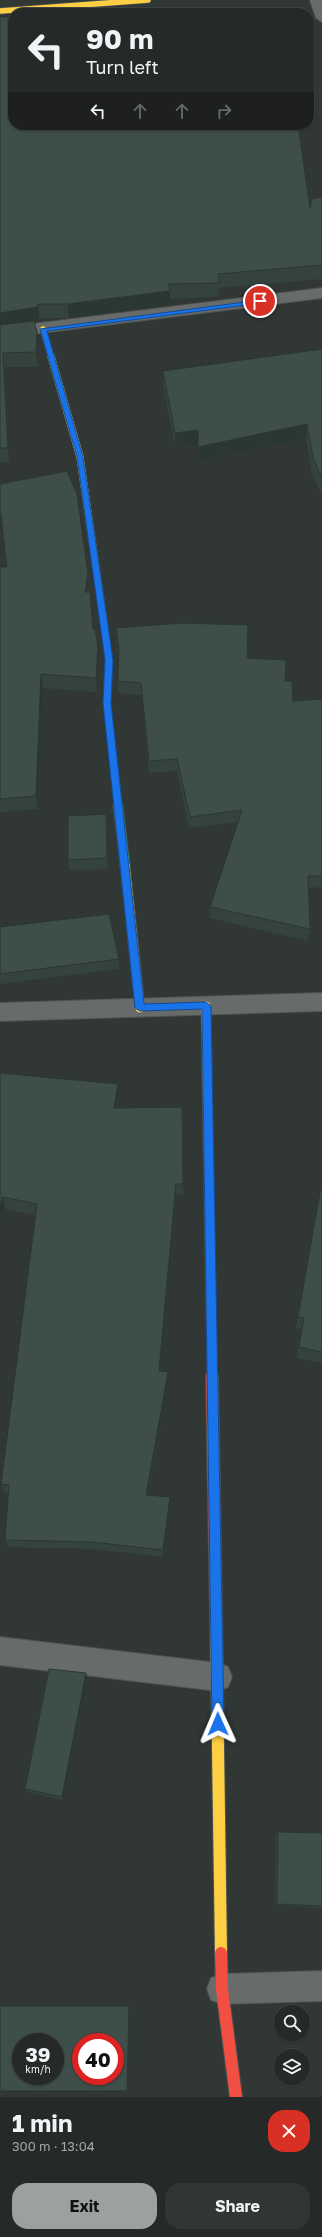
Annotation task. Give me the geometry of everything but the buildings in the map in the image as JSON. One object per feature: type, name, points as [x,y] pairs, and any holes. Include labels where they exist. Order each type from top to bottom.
[{"type":"street","points":[[40,8],[148,0]]},
{"type":"street","points":[[316,0],[322,18]]},
{"type":"street","points":[[0,333],[43,329],[322,293]]},
{"type":"street","points":[[43,329],[80,457],[109,660],[107,703],[140,1008]]},
{"type":"street","points":[[0,1012],[322,1002]]},
{"type":"street","points":[[206,1006],[222,1989],[236,2097]]},
{"type":"street","points":[[0,1651],[218,1677]]},
{"type":"street","points":[[222,1989],[322,1986]]},
{"type":"traffic: fast","points":[[105,630],[109,660],[107,703],[125,865]]},
{"type":"traffic: slow","points":[[40,8],[148,0]]},
{"type":"traffic: slow","points":[[0,11],[8,10]]},
{"type":"traffic: slow","points":[[43,329],[80,457],[105,630]]},
{"type":"traffic: slow","points":[[125,865],[140,1008]]},
{"type":"traffic: slow","points":[[206,1006],[211,1316]]},
{"type":"traffic: slow","points":[[216,1611],[221,1953]]},
{"type":"traffic: jam","points":[[211,1316],[216,1611]]},
{"type":"traffic: jam","points":[[221,1953],[222,1989],[236,2097]]},
{"type":"route","points":[[218,1724],[206,1006],[140,1008],[107,703],[109,660],[80,457],[43,329],[260,301]]}]
